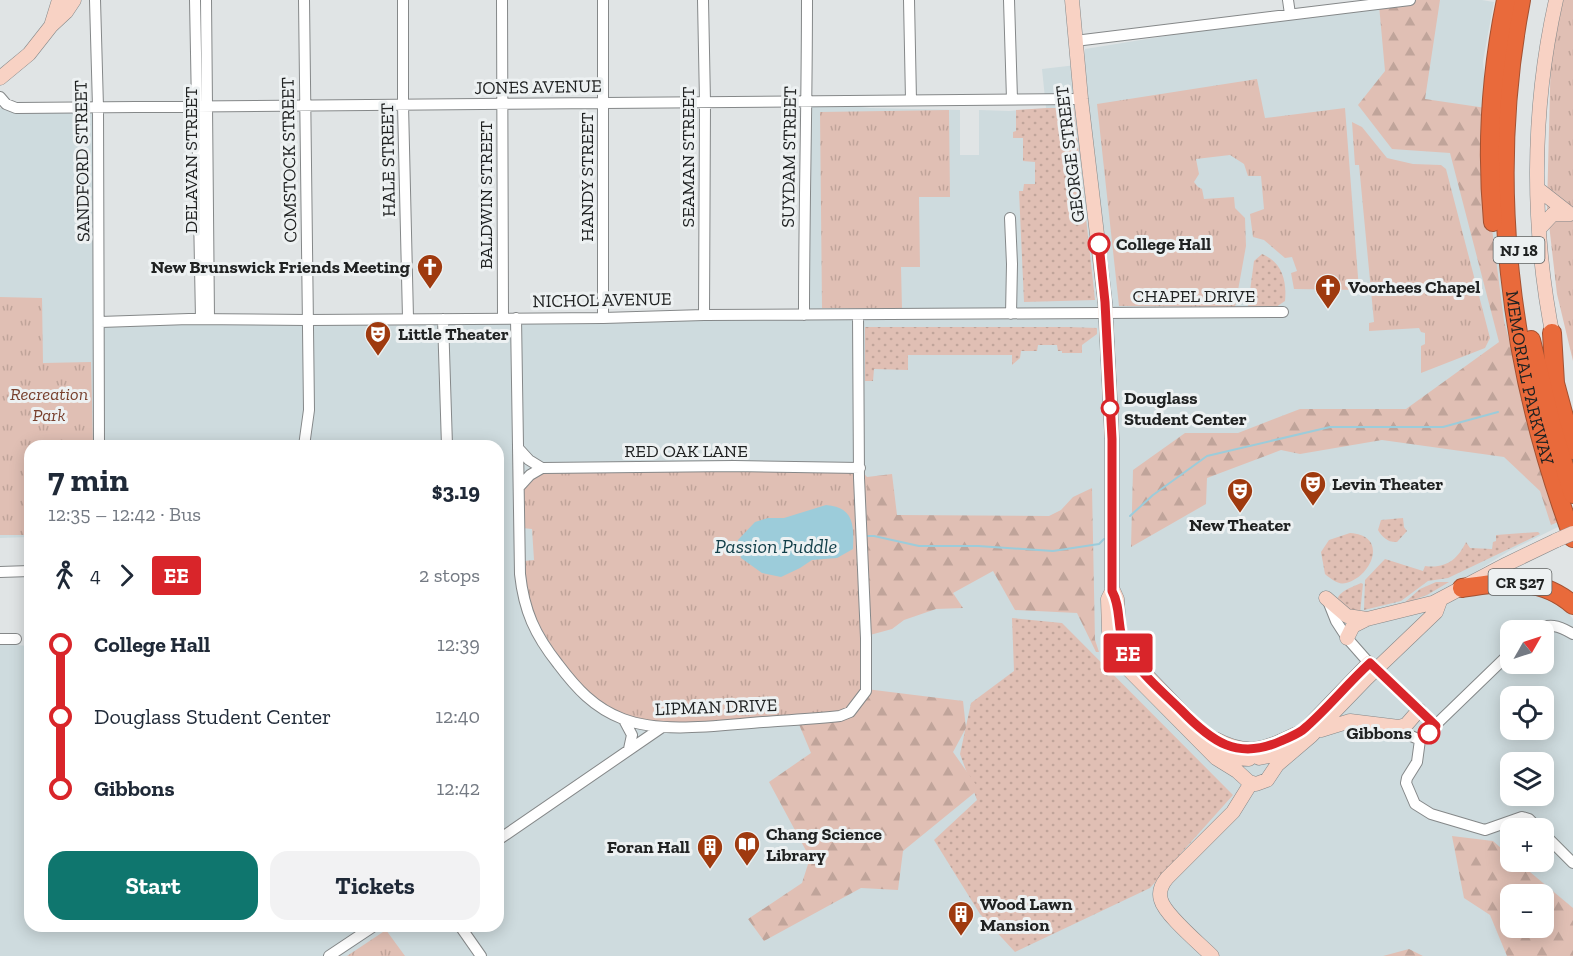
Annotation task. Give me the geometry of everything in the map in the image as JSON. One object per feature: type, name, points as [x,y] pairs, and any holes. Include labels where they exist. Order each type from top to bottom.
[{"type":"highway","points":[[1506,0],[1493,85],[1490,126],[1492,218],[1500,282],[1521,385],[1538,431]]},
{"type":"highway","name":"MEMORIAL PARKWAY","points":[[1521,0],[1507,100],[1503,161],[1504,208],[1513,307],[1538,431],[1565,539]]},
{"type":"highway","name":"MEMORIAL PARKWAY","points":[[1533,0],[1523,62],[1518,122],[1516,164],[1518,244],[1533,351],[1552,427],[1573,494]]},
{"type":"highway","points":[[1552,333],[1555,383],[1573,450]]},
{"type":"highway","name":"CR 527","points":[[1462,588],[1499,582],[1527,583],[1551,591],[1573,606]]},
{"type":"main road","points":[[51,26],[59,0]]},
{"type":"main road","points":[[0,78],[28,54],[74,0]]},
{"type":"main road","name":"GEORGE STREET","points":[[1072,0],[1105,314],[1112,439],[1112,591],[1108,599],[1108,631],[1128,669],[1216,758],[1248,779]]},
{"type":"main road","points":[[1556,0],[1538,137],[1539,229],[1552,333],[1573,420]]},
{"type":"main road","points":[[1538,189],[1571,216]]},
{"type":"main road","points":[[1539,229],[1553,214],[1562,213],[1571,216]]},
{"type":"main road","points":[[1248,779],[1264,782],[1307,733],[1429,605],[1573,533]]},
{"type":"main road","name":"GEORGE STREET","points":[[1112,591],[1117,599],[1119,629],[1133,661],[1223,753],[1236,758],[1254,758]]},
{"type":"main road","points":[[1325,595],[1347,616],[1367,619]]},
{"type":"main road","points":[[1347,638],[1353,626],[1367,619],[1440,601]]},
{"type":"main road","points":[[1198,727],[1224,743],[1246,750],[1267,747],[1334,724],[1350,721],[1399,727],[1406,725],[1419,710]]},
{"type":"main road","points":[[1212,956],[1165,909],[1160,899],[1160,890],[1167,878],[1233,812],[1248,779],[1244,766],[1254,758],[1282,751],[1307,733]]},
{"type":"main road","points":[[1254,758],[1268,763],[1270,774]]},
{"type":"street","name":"SANDFORD STREET","points":[[95,0],[98,107],[99,440]]},
{"type":"street","name":"DELAVAN STREET","points":[[195,0],[196,107],[205,319]]},
{"type":"street","name":"DELAVAN STREET","points":[[205,319],[208,107],[206,0]]},
{"type":"street","name":"COMSTOCK STREET","points":[[304,0],[309,410],[305,440]]},
{"type":"street","name":"HALE STREET","points":[[403,0],[408,318]]},
{"type":"street","name":"BALDWIN STREET","points":[[502,0],[503,318]]},
{"type":"street","name":"HANDY STREET","points":[[603,0],[603,318]]},
{"type":"street","name":"SEAMAN STREET","points":[[703,0],[704,315]]},
{"type":"street","name":"SUYDAM STREET","points":[[804,315],[807,0]]},
{"type":"street","points":[[909,0],[911,100]]},
{"type":"street","points":[[1010,0],[1012,99]]},
{"type":"street","points":[[1288,0],[1290,14]]},
{"type":"street","points":[[1075,41],[1410,0]]},
{"type":"street","name":"JONES AVENUE","points":[[0,97],[6,104],[16,108],[1081,99]]},
{"type":"street","points":[[1010,218],[1011,314]]},
{"type":"street","name":"CHAPEL DRIVE","points":[[1105,314],[1283,312]]},
{"type":"street","name":"NICHOL AVENUE","points":[[99,322],[205,319],[603,318],[704,315],[1105,314]]},
{"type":"street","name":"LIPMAN DRIVE","points":[[516,318],[520,574],[522,596],[528,615],[553,658],[582,694],[624,720],[661,728],[840,716],[850,712],[866,691],[858,315]]},
{"type":"street","points":[[443,319],[447,440]]},
{"type":"street","points":[[518,448],[529,460],[542,468],[530,475],[520,486]]},
{"type":"street","name":"RED OAK LANE","points":[[542,468],[734,466],[860,468]]},
{"type":"street","points":[[0,572],[24,571]]},
{"type":"street","points":[[1325,595],[1336,621],[1347,638],[1436,726]]},
{"type":"street","points":[[1554,626],[1559,626],[1573,634]]},
{"type":"street","points":[[0,639],[16,639]]},
{"type":"street","points":[[1500,663],[1420,740],[1418,762],[1406,783],[1415,804],[1431,814],[1485,830],[1500,825]]},
{"type":"street","points":[[624,720],[632,735],[629,749]]},
{"type":"street","points":[[1399,727],[1420,740]]},
{"type":"street","points":[[504,836],[661,728]]},
{"type":"street","points":[[1554,844],[1573,863]]},
{"type":"street","points":[[329,956],[365,932]]},
{"type":"street","points":[[464,932],[481,956]]},
{"type":"shaded area","points":[[1441,0],[1494,2],[1483,61],[1487,107],[1487,167],[1507,320],[1562,525],[1509,551],[1456,584],[1533,592],[1567,612],[1573,619],[1573,956],[0,956],[0,644],[24,646],[24,932],[504,932],[504,440],[24,440],[24,537],[0,538],[0,108],[98,107],[100,321],[804,315],[807,101],[870,108],[960,110],[960,155],[979,155],[979,110],[1009,111],[1046,108],[1042,69],[1085,64],[1085,49],[1184,33]]},
{"type":"green space","points":[[1417,0],[1440,0],[1425,99],[1486,108],[1484,167],[1504,321],[1558,522],[1551,525],[1540,491],[1504,457],[1382,440],[1300,454],[1281,450],[1207,478],[1206,504],[1131,547],[1133,470],[1185,433],[1238,433],[1300,409],[1406,409],[1499,342],[1450,153],[1392,149],[1358,105],[1385,71],[1379,5]]},
{"type":"green space","points":[[1563,0],[1573,0],[1573,361],[1557,294],[1547,207],[1551,51]]},
{"type":"green space","points":[[1257,79],[1265,118],[1345,108],[1359,290],[1294,289],[1291,273],[1297,271],[1292,257],[1285,258],[1264,240],[1253,237],[1250,214],[1264,209],[1261,176],[1248,176],[1244,164],[1230,155],[1196,159],[1199,174],[1194,182],[1202,189],[1204,199],[1234,197],[1235,208],[1245,218],[1246,246],[1235,307],[1119,306],[1097,104]]},
{"type":"green space","points":[[1074,108],[1095,300],[1024,302],[1019,191],[1023,191],[1024,184],[1035,184],[1035,162],[1023,161],[1023,138],[1013,138],[1013,132],[1016,131],[1016,110]]},
{"type":"green space","points":[[949,110],[950,197],[919,197],[920,267],[901,267],[902,309],[822,308],[820,112]]},
{"type":"green space","points":[[1352,122],[1362,127],[1387,158],[1413,164],[1441,165],[1446,169],[1490,338],[1485,348],[1421,373],[1421,346],[1425,344],[1425,333],[1419,328],[1369,331],[1369,323],[1374,322],[1359,165],[1355,165]]},
{"type":"green space","points":[[1262,254],[1269,257],[1279,267],[1284,279],[1285,301],[1276,307],[1248,306],[1254,261]]},
{"type":"green space","name":"Recreation Park","points":[[0,297],[42,298],[43,363],[91,362],[93,440],[24,440],[24,535],[0,535]]},
{"type":"green space","points":[[865,327],[1068,327],[1097,328],[1097,334],[1082,345],[1082,353],[1062,353],[1058,351],[1057,345],[1038,345],[1037,351],[1021,351],[1020,358],[1012,365],[1012,355],[908,355],[908,370],[874,369],[873,381],[865,381]]},
{"type":"green space","points":[[542,468],[861,470],[867,477],[866,689],[843,716],[640,727],[585,701],[530,610],[523,561],[534,560],[532,529],[522,528],[520,486]]},
{"type":"green space","points":[[892,474],[897,515],[1049,516],[1061,510],[1073,497],[1092,488],[1095,640],[1099,652],[1096,652],[1077,613],[1015,610],[993,571],[953,593],[963,608],[936,609],[904,620],[892,629],[870,635],[866,610],[867,477]]},
{"type":"green space","points":[[1403,518],[1407,531],[1397,542],[1386,539],[1378,530],[1381,520]]},
{"type":"green space","points":[[1538,532],[1540,534],[1448,578],[1428,581],[1401,601],[1364,610],[1365,580],[1385,559],[1423,571],[1425,566],[1439,566],[1450,562],[1466,542],[1470,548],[1492,549],[1496,535]]},
{"type":"green space","points":[[1350,533],[1362,535],[1369,541],[1373,548],[1372,556],[1363,573],[1346,583],[1340,583],[1325,574],[1321,552],[1329,540]]},
{"type":"green space","points":[[1436,582],[1449,582],[1427,595],[1403,604],[1420,589]]},
{"type":"green space","points":[[1363,584],[1360,614],[1352,613],[1337,601],[1346,590]]},
{"type":"green space","points":[[1012,618],[1062,623],[1233,795],[1150,888],[1015,952],[980,914],[934,840],[977,800],[960,754],[971,703],[1014,671]]},
{"type":"green space","points":[[866,689],[963,701],[966,728],[953,752],[979,789],[903,851],[898,890],[861,888],[764,941],[748,919],[802,883],[810,858],[769,782],[811,753],[798,722]]},
{"type":"green space","points":[[1452,836],[1493,841],[1500,847],[1500,872],[1530,872],[1544,884],[1500,884],[1500,938],[1554,938],[1554,892],[1573,908],[1573,956],[1507,956],[1490,915],[1464,898]]},
{"type":"green space","points":[[383,932],[387,932],[405,956],[347,956]]},
{"type":"green space","points":[[1409,949],[1423,956],[1383,956]]},
{"type":"water","name":"Passion Puddle","points":[[826,505],[835,506],[847,513],[852,525],[853,549],[837,558],[812,560],[781,577],[762,573],[741,558],[738,540],[755,522],[768,518],[784,518]]},
{"type":"waterway","points":[[1130,516],[1153,495],[1207,456],[1330,427],[1443,427],[1498,412]]},
{"type":"waterway","points":[[867,536],[919,546],[978,546],[1053,551],[1099,544],[1104,539]]},
{"type":"bus line","name":"EE","points":[[1099,244],[1105,302],[1112,439],[1112,591],[1117,599],[1119,629],[1133,661],[1198,727],[1232,747],[1246,750],[1267,747],[1303,730],[1370,663],[1436,726],[1429,733]]},
{"type":"place","name":"College Hall","points":[[1099,244]]},
{"type":"place","name":"New Brunswick Friends Meeting","points":[[430,290]]},
{"type":"place","name":"Voorhees Chapel","points":[[1328,310]]},
{"type":"place","name":"Little Theater","points":[[378,357]]},
{"type":"place","name":"Douglass Student Center","points":[[1110,408]]},
{"type":"place","name":"Levin Theater","points":[[1313,507]]},
{"type":"place","name":"New Theater","points":[[1240,514]]},
{"type":"place","name":"Gibbons","points":[[1429,733]]},
{"type":"place","name":"Chang Science Library","points":[[747,867]]},
{"type":"place","name":"Foran Hall","points":[[710,870]]},
{"type":"place","name":"Wood Lawn Mansion","points":[[961,937]]}]
